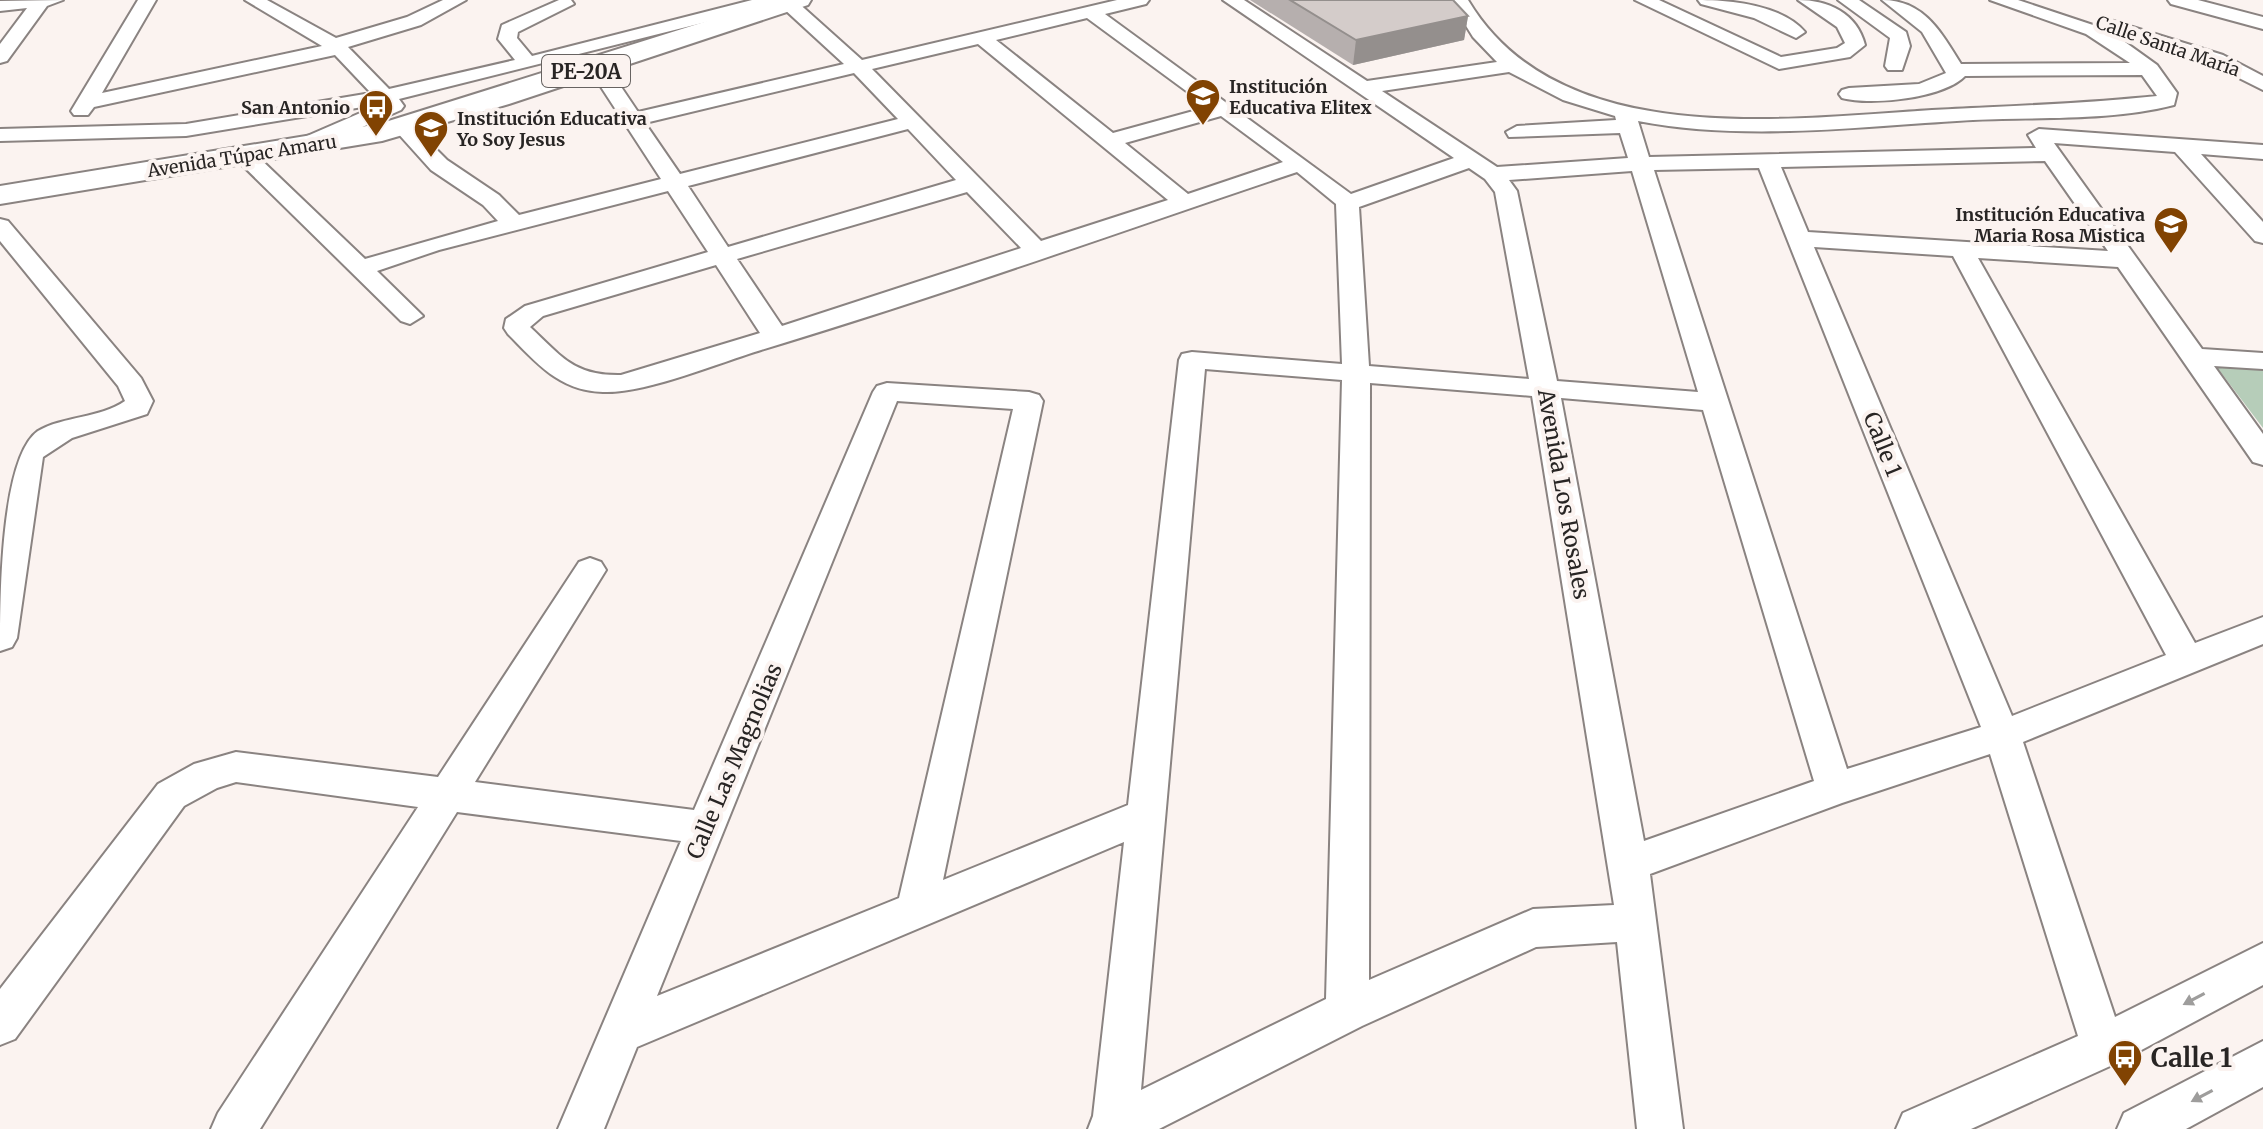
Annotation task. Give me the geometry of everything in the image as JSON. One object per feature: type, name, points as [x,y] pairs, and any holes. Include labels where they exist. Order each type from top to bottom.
[{"type":"highway","name":"Avenida Túpac Amaru","points":[[0,195],[299,148],[400,113],[598,67],[794,2]]},
{"type":"street","points":[[67,134],[147,0]]},
{"type":"street","points":[[254,0],[336,46],[400,113],[439,165],[491,200],[514,224]]},
{"type":"street","points":[[87,102],[336,46],[414,21],[457,0]]},
{"type":"street","points":[[632,120],[1140,0]]},
{"type":"street","points":[[1232,0],[1481,167]]},
{"type":"street","points":[[1459,0],[1478,34],[1514,65],[1572,97],[1626,119]]},
{"type":"street","points":[[1644,0],[1779,63],[1843,53],[1855,45],[1855,37],[1842,21],[1807,0]]},
{"type":"street","points":[[1707,0],[1760,14],[1796,32]]},
{"type":"street","points":[[1847,0],[1899,36],[1895,66]]},
{"type":"street","points":[[1849,94],[1909,90],[1947,83],[1956,75],[1929,28],[1891,0]]},
{"type":"street","points":[[1517,132],[1626,119],[1760,122],[1905,118],[2167,101],[2167,93],[2150,69],[2133,52],[2100,32],[1999,0]]},
{"type":"street","name":"Calle Santa María","points":[[2024,0],[2193,51],[2237,67],[2263,84]]},
{"type":"street","points":[[2180,0],[2263,23]]},
{"type":"street","points":[[0,6],[49,1]]},
{"type":"street","points":[[0,57],[49,1]]},
{"type":"street","points":[[0,135],[209,128],[400,113],[527,62],[741,4],[794,2],[1037,251]]},
{"type":"street","points":[[527,62],[507,39],[509,29],[565,4]]},
{"type":"street","points":[[1091,12],[1300,164],[1347,203],[1356,374],[1347,1011]]},
{"type":"street","points":[[982,38],[1184,202]]},
{"type":"street","points":[[1363,88],[1514,65]]},
{"type":"street","points":[[598,67],[776,337]]},
{"type":"street","points":[[1955,70],[2150,69]]},
{"type":"street","points":[[1109,141],[1225,109]]},
{"type":"street","points":[[1626,119],[1835,789]]},
{"type":"street","points":[[361,268],[514,224],[912,122]]},
{"type":"street","points":[[2263,152],[2039,135],[2263,455]]},
{"type":"street","points":[[2182,146],[2263,236]]},
{"type":"street","points":[[1347,203],[1481,167],[2051,154]]},
{"type":"street","points":[[245,157],[410,316]]},
{"type":"street","name":"Calle 1","points":[[1767,161],[2002,735],[2103,1047]]},
{"type":"street","points":[[972,183],[534,311],[519,319],[517,328],[574,382],[596,385],[668,371],[1300,164]]},
{"type":"street","name":"Avenida Los Rosales","points":[[1481,167],[1506,191],[1545,389],[1629,864],[1660,1129]]},
{"type":"street","points":[[0,226],[131,384],[139,401],[137,408],[118,418],[55,434],[35,443],[29,456],[0,638]]},
{"type":"street","points":[[1800,239],[2126,260]]},
{"type":"street","points":[[1961,249],[2186,659]]},
{"type":"street","points":[[2193,356],[2263,361]]},
{"type":"street","points":[[1113,1128],[1192,360],[1713,402]]},
{"type":"street","name":"Calle Las Magnolias","points":[[581,1129],[887,392],[1029,401],[916,911]]},
{"type":"street","points":[[234,1129],[590,570]]},
{"type":"street","points":[[1629,864],[1835,789],[2002,735],[2263,630]]},
{"type":"street","points":[[0,1024],[171,795],[207,775],[236,767],[706,828]]},
{"type":"street","points":[[622,1032],[1146,815]]},
{"type":"street","points":[[1113,1128],[1347,1011],[1533,928],[1638,922]]},
{"type":"street","points":[[1919,1129],[2103,1047],[2263,963]]},
{"type":"street","points":[[2140,1129],[2263,1063]]},
{"type":"green space","points":[[2216,366],[2263,370],[2263,428]]},
{"type":"building","points":[[1290,0],[1453,0],[1468,16],[1356,40]]},
{"type":"place","name":"Institución Educativa Elitex","points":[[1203,127]]},
{"type":"place","name":"San Antonio","points":[[376,138]]},
{"type":"place","name":"Institución Educativa Yo Soy Jesus","points":[[431,159]]},
{"type":"place","name":"Institución Educativa Maria Rosa Mistica","points":[[2171,255]]},
{"type":"place","name":"Calle 1","points":[[2125,1088]]}]
